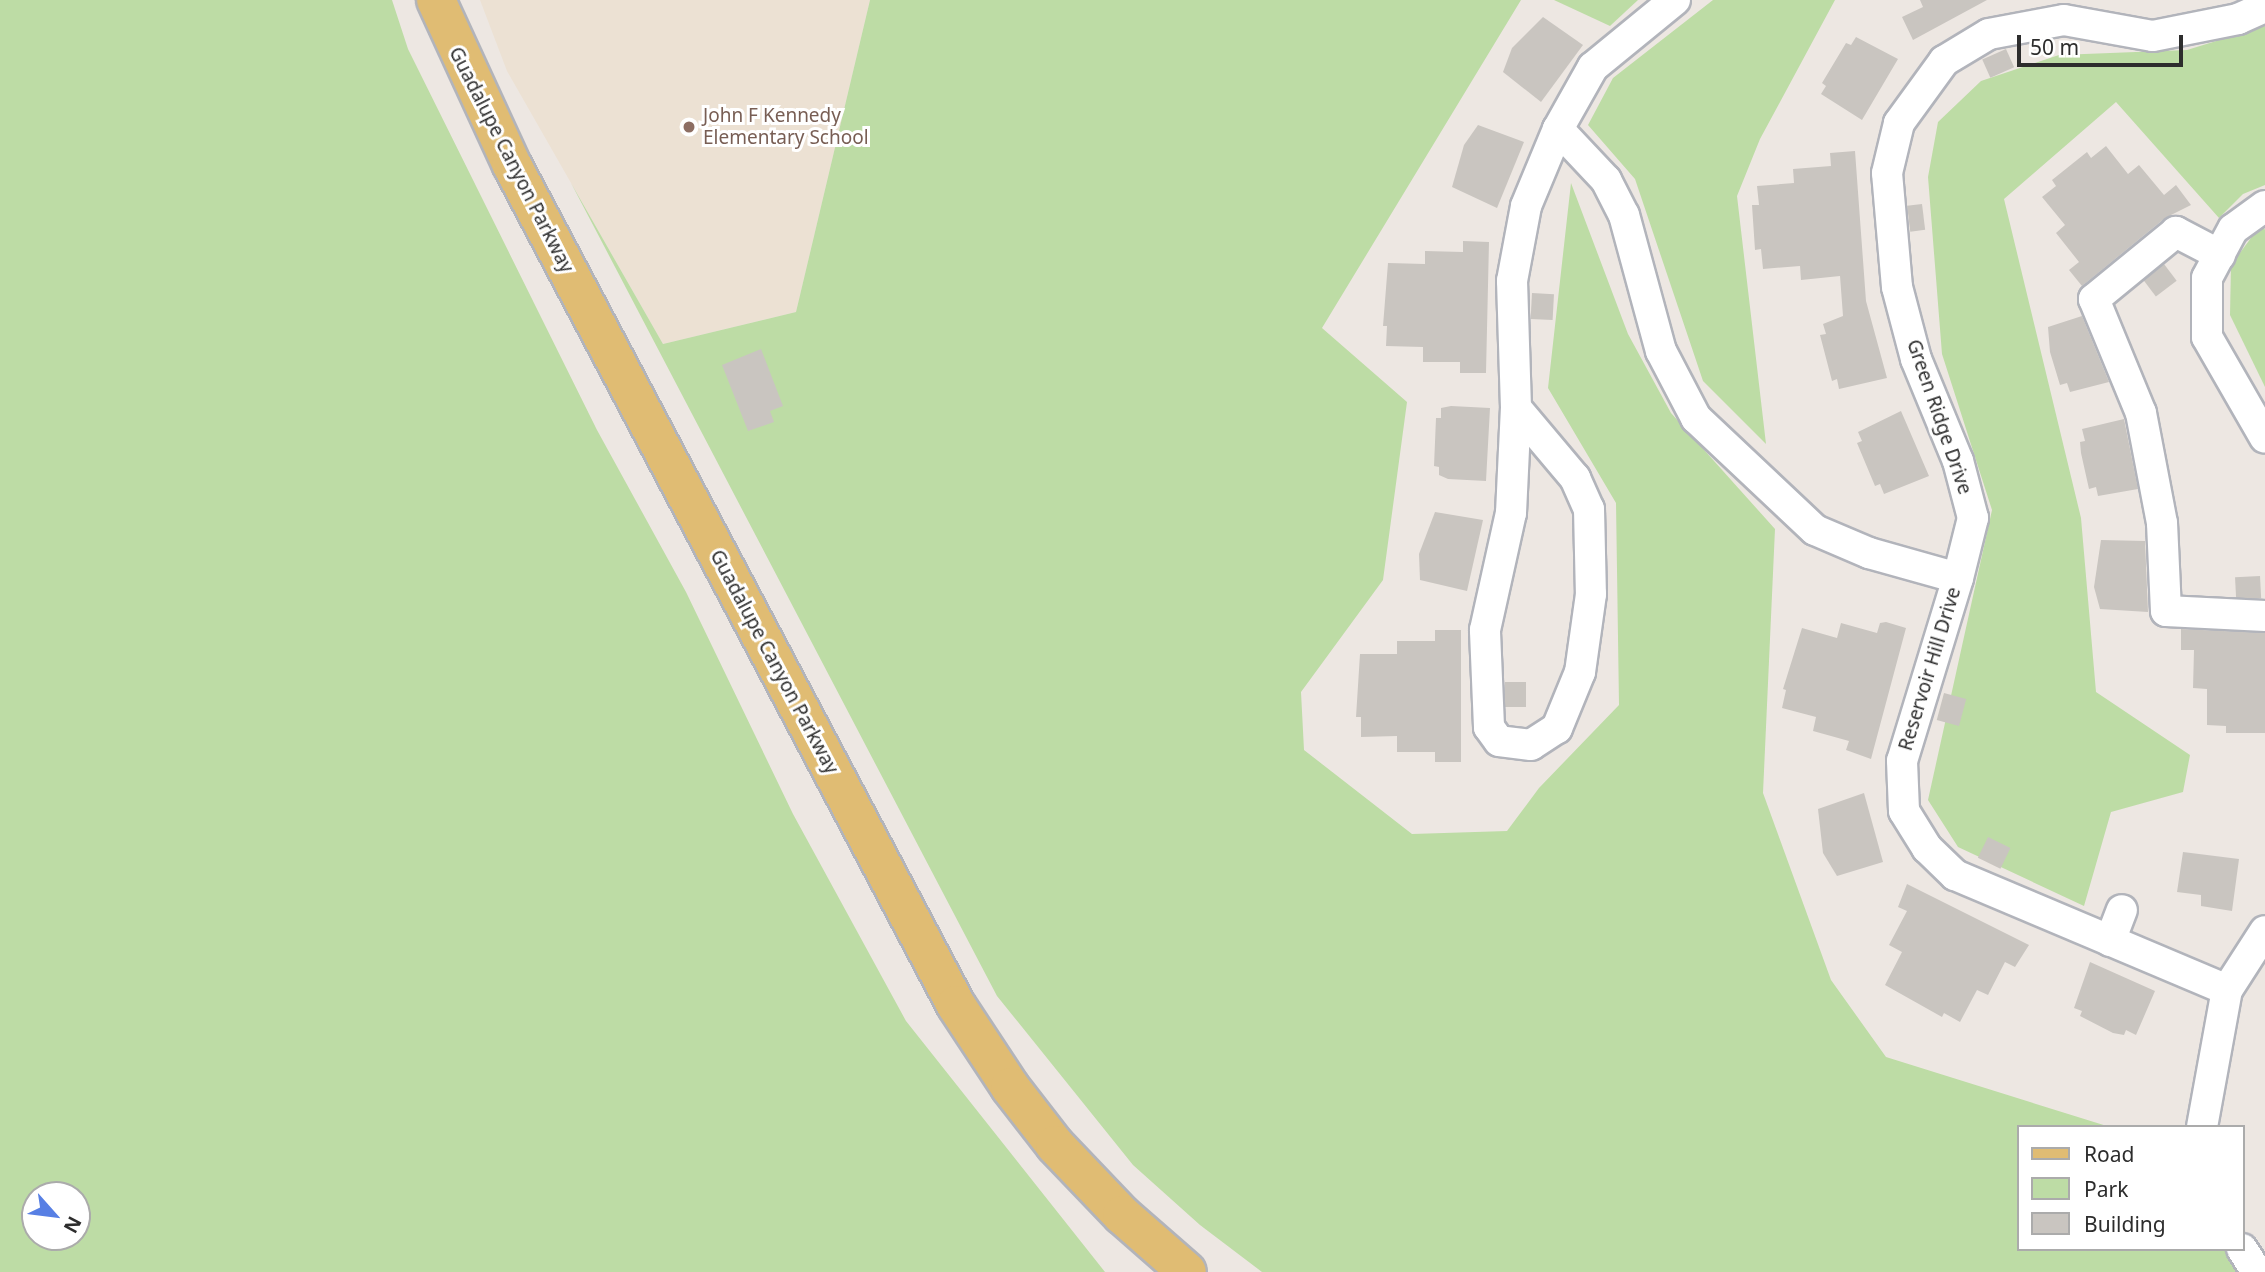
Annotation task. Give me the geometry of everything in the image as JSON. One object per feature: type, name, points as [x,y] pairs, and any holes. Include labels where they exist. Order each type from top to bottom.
[{"type":"main road","name":"Guadalupe Canyon Parkway","points":[[436,0],[512,165],[956,1005],[1010,1087],[1055,1144],[1114,1207],[1188,1272]]},
{"type":"street","points":[[1516,408],[1555,451],[1589,509],[1591,594],[1580,673],[1557,728],[1531,745],[1499,741],[1489,727],[1485,630],[1511,513],[1516,408],[1512,281],[1526,206],[1558,129],[1593,67],[1675,0]]},
{"type":"street","name":"Green Ridge Drive","points":[[1958,578],[1973,518],[1958,461],[1916,359],[1897,287],[1887,173],[1899,123],[1944,61],[1989,34],[2064,20],[2151,24],[2238,19],[2265,7]]},
{"type":"street","name":"Reservoir Hill Drive","points":[[1558,129],[1606,180],[1624,215],[1661,351],[1696,418],[1815,530],[1869,552],[1958,578],[1902,761],[1904,811],[1927,848],[1955,875],[2227,990]]},
{"type":"street","points":[[2265,206],[2233,229],[2207,278],[2207,337],[2265,438]]},
{"type":"street","points":[[2220,255],[2176,232],[2094,299],[2141,413],[2162,523],[2166,611],[2265,616]]},
{"type":"street","points":[[2110,941],[2122,910]]},
{"type":"street","points":[[2202,1125],[2227,990],[2265,931]]},
{"type":"street","points":[[2243,1251],[2257,1272]]},
{"type":"shaded area","name":"John F Kennedy Elementary School","points":[[480,0],[870,0],[796,312],[663,344],[507,71]]},
{"type":"green space","points":[[0,0],[392,0],[408,49],[597,430],[686,592],[793,814],[906,1021],[1105,1272],[0,1272]]},
{"type":"green space","points":[[870,0],[1521,0],[1322,328],[1407,402],[1383,580],[1301,692],[1304,750],[1412,834],[1507,831],[1539,788],[1619,705],[1616,503],[1548,388],[1571,183],[1628,334],[1671,413],[1775,529],[1763,793],[1831,980],[1886,1057],[2104,1125],[2016,1125],[2016,1251],[2225,1251],[2239,1272],[1262,1272],[1200,1225],[1133,1165],[997,996],[571,183],[663,344],[796,312]]},
{"type":"green space","points":[[1554,0],[1638,0],[1610,26]]},
{"type":"green space","points":[[1713,0],[1835,0],[1760,139],[1737,196],[1766,444],[1703,381],[1635,179],[1588,125],[1613,78]]},
{"type":"green space","points":[[2265,26],[2265,185],[2243,194],[2219,218],[2116,102],[2004,199],[2081,518],[2096,692],[2190,755],[2183,792],[2111,812],[2084,906],[1958,847],[1928,800],[1992,510],[1942,354],[1928,177],[1938,122],[1981,81],[2059,55],[2187,50]]},
{"type":"green space","points":[[2262,223],[2265,230],[2265,387],[2230,315],[2231,265]]},
{"type":"building","points":[[1920,0],[1987,0],[1913,40],[1902,17],[1923,7]]},
{"type":"building","points":[[1543,17],[1583,45],[1541,102],[1503,72],[1512,48]]},
{"type":"building","points":[[1856,37],[1898,59],[1862,120],[1821,94],[1826,86],[1822,83],[1846,43],[1851,45]]},
{"type":"building","points":[[2006,49],[2014,67],[1990,78],[1982,60]]},
{"type":"building","points":[[1478,125],[1524,142],[1497,208],[1452,187],[1464,145]]},
{"type":"building","points":[[2106,146],[2128,174],[2139,165],[2164,195],[2176,185],[2191,205],[2165,218],[2082,286],[2069,270],[2079,262],[2056,233],[2065,225],[2042,197],[2056,186],[2052,180],[2087,152],[2091,158]]},
{"type":"building","points":[[1855,151],[1866,301],[1887,378],[1839,389],[1837,379],[1832,381],[1820,335],[1826,334],[1823,324],[1843,316],[1840,276],[1801,280],[1800,266],[1763,269],[1761,249],[1755,250],[1752,205],[1759,205],[1757,186],[1794,183],[1793,169],[1831,166],[1830,153]]},
{"type":"building","points":[[1922,204],[1925,230],[1910,232],[1907,206]]},
{"type":"building","points":[[1463,241],[1489,242],[1486,373],[1460,373],[1460,362],[1423,362],[1423,347],[1386,346],[1387,326],[1383,326],[1388,263],[1425,264],[1425,251],[1463,252]]},
{"type":"building","points":[[2164,264],[2177,281],[2156,296],[2143,280]]},
{"type":"building","points":[[1532,293],[1554,294],[1553,320],[1531,319]]},
{"type":"building","points":[[2082,316],[2109,382],[2070,392],[2067,383],[2060,385],[2050,352],[2048,327]]},
{"type":"building","points":[[761,349],[783,406],[770,411],[774,422],[748,431],[722,365]]},
{"type":"building","points":[[1441,408],[1490,408],[1486,481],[1448,479],[1439,475],[1439,467],[1434,466],[1436,418],[1441,418]]},
{"type":"building","points":[[1901,411],[1929,476],[1884,494],[1880,484],[1875,486],[1857,443],[1862,441],[1858,432]]},
{"type":"building","points":[[2124,419],[2138,489],[2098,496],[2096,487],[2089,489],[2081,453],[2080,442],[2085,441],[2082,429]]},
{"type":"building","points":[[1435,512],[1483,520],[1467,591],[1420,580],[1419,554]]},
{"type":"building","points":[[2101,540],[2145,541],[2148,612],[2100,609],[2094,587]]},
{"type":"building","points":[[2260,576],[2261,598],[2236,599],[2235,577]]},
{"type":"building","points":[[1886,622],[1906,628],[1871,759],[1846,750],[1849,741],[1813,731],[1816,717],[1782,708],[1786,690],[1783,689],[1802,628],[1837,638],[1841,623],[1877,633],[1880,623]]},
{"type":"building","points":[[2181,629],[2265,633],[2265,733],[2226,733],[2226,726],[2207,725],[2207,689],[2193,688],[2194,650],[2181,650]]},
{"type":"building","points":[[1435,630],[1461,630],[1461,762],[1435,762],[1435,752],[1397,752],[1397,736],[1361,737],[1361,717],[1356,717],[1360,654],[1397,654],[1397,641],[1435,641]]},
{"type":"building","points":[[1505,682],[1526,682],[1526,707],[1505,707]]},
{"type":"building","points":[[1944,693],[1966,699],[1959,726],[1937,720]]},
{"type":"building","points":[[1864,793],[1883,862],[1837,876],[1823,853],[1818,809]]},
{"type":"building","points":[[1988,837],[2010,848],[2000,869],[1978,858]]},
{"type":"building","points":[[2183,852],[2239,859],[2232,911],[2201,906],[2201,895],[2177,892]]},
{"type":"building","points":[[1907,884],[2029,945],[2015,967],[2005,962],[1988,995],[1977,990],[1960,1022],[1944,1013],[1942,1017],[1885,985],[1902,952],[1889,945],[1907,911],[1898,907]]},
{"type":"building","points":[[2090,962],[2155,991],[2136,1035],[2126,1030],[2124,1035],[2113,1033],[2080,1016],[2082,1011],[2074,1008]]},
{"type":"place","name":"John F Kennedy Elementary School","points":[[689,127]]}]
